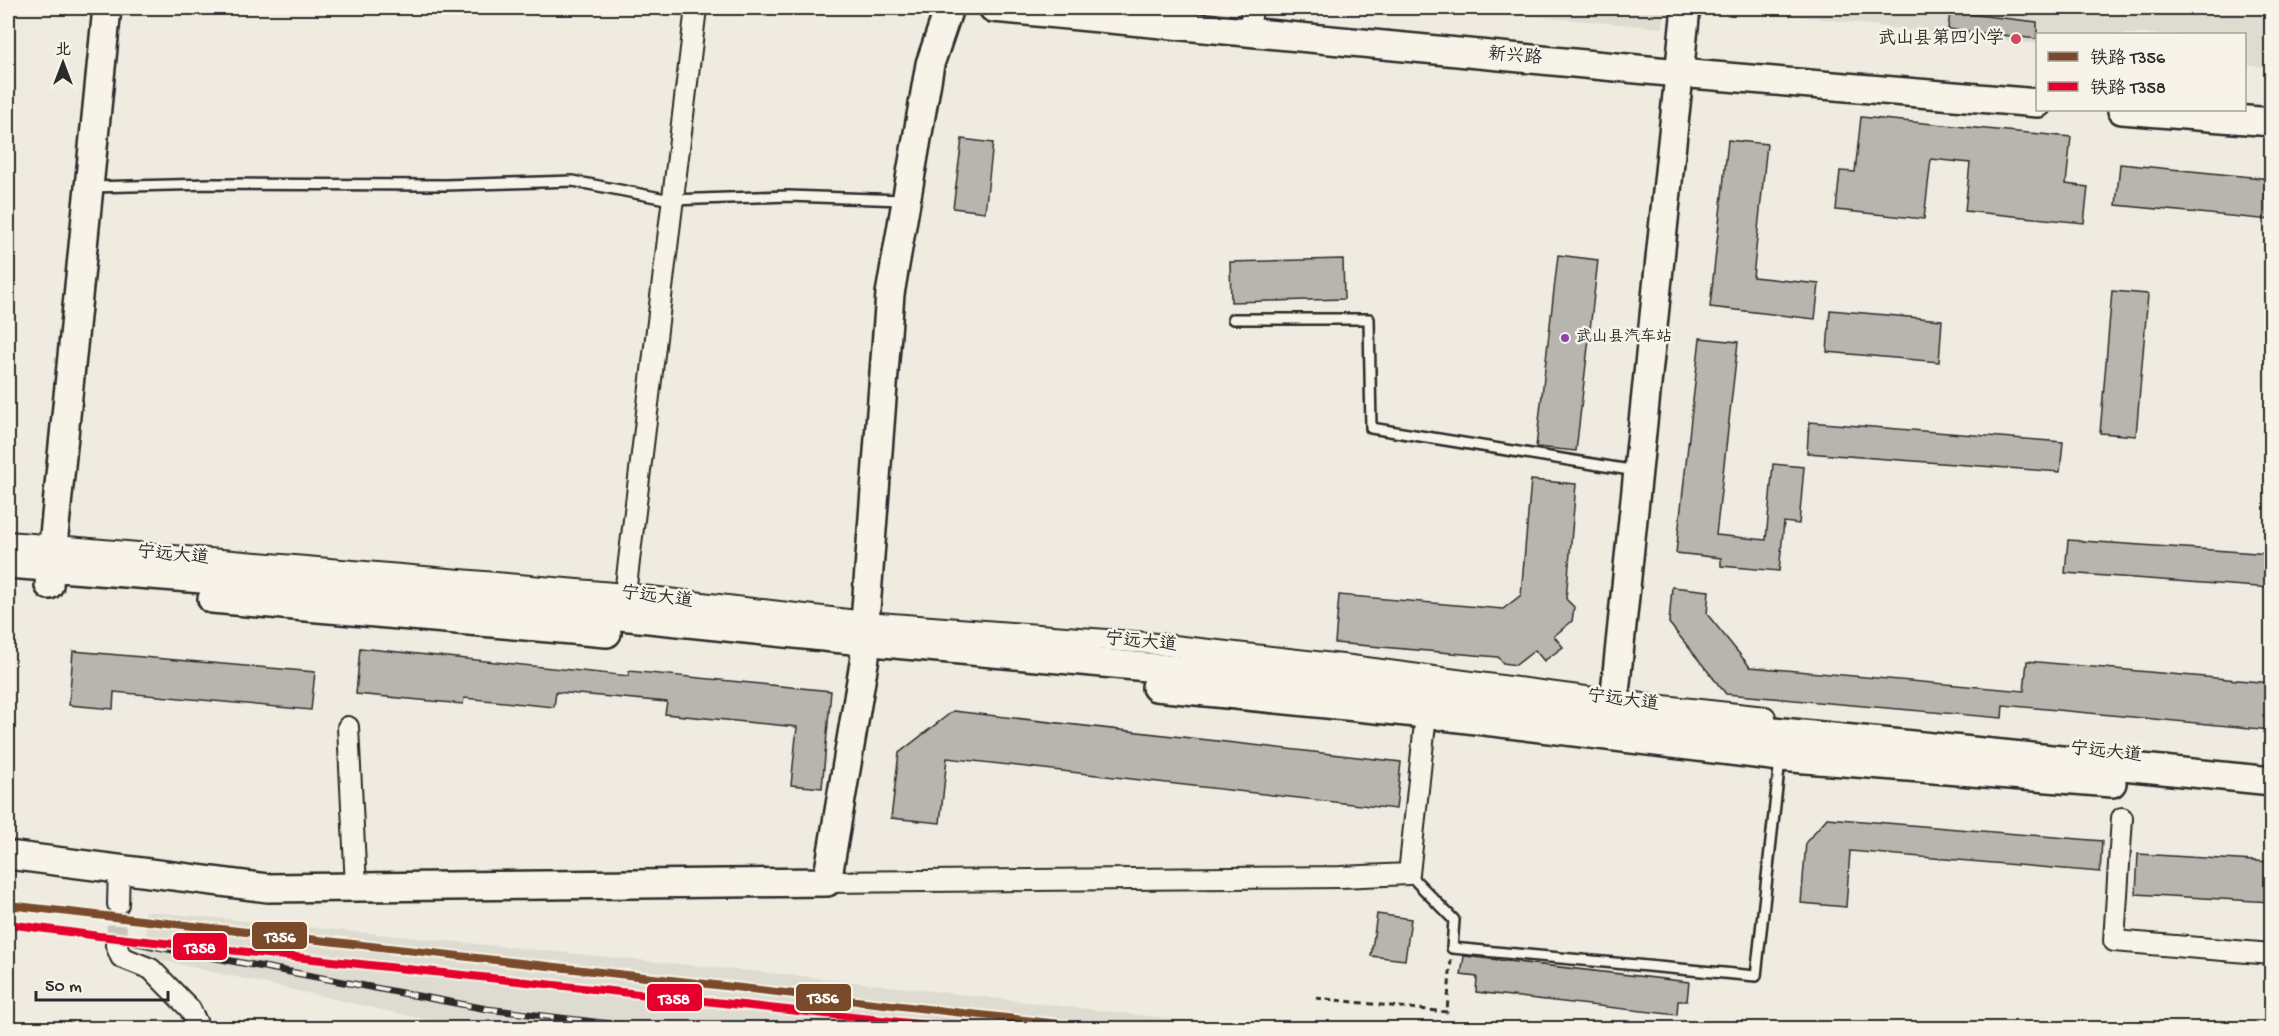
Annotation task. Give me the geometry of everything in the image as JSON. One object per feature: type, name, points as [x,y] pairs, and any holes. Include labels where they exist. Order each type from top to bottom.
[{"type":"main road","points":[[51,566],[107,8]]},
{"type":"main road","points":[[8,855],[268,888],[827,882],[864,640],[890,294],[930,64],[949,8]]},
{"type":"main road","name":"新兴路","points":[[993,8],[1251,18]]},
{"type":"main road","name":"新兴路","points":[[1162,8],[2036,102]]},
{"type":"main road","points":[[1613,717],[1686,8]]},
{"type":"main road","name":"新兴路","points":[[1680,65],[2036,86]]},
{"type":"main road","points":[[2246,102],[2271,105]]},
{"type":"main road","points":[[2134,111],[2271,122]]},
{"type":"main road","name":"宁远大道","points":[[8,564],[446,598],[1365,687],[1613,717],[2271,782]]},
{"type":"main road","name":"宁远大道","points":[[8,582],[51,566]]},
{"type":"main road","name":"宁远大道","points":[[864,640],[1426,714],[1613,717],[1780,757],[2271,796]]},
{"type":"street","points":[[625,594],[696,8]]},
{"type":"street","name":"宁远大道","points":[[8,542],[51,566],[625,594],[864,640]]},
{"type":"street","points":[[827,882],[1409,874],[1426,714]]},
{"type":"street","name":"宁远大道","points":[[1613,717],[2271,770]]},
{"type":"street","points":[[348,727],[356,886]]},
{"type":"street","points":[[2122,818],[2114,941],[2271,954]]},
{"type":"street","points":[[118,869],[118,904]]},
{"type":"street","points":[[116,945],[121,957],[152,969],[190,1009],[199,1029]]},
{"type":"lane","points":[[88,187],[573,182],[671,200],[788,196],[906,200]]},
{"type":"lane","points":[[1233,319],[1369,319],[1371,428],[1639,472]]},
{"type":"lane","points":[[1409,874],[1455,920],[1452,948],[1756,976],[1780,757]]},
{"type":"path","points":[[1316,998],[1447,1012],[1452,948]]},
{"type":"shaded area","points":[[1442,8],[1665,8],[1663,28]]},
{"type":"shaded area","name":"武山县第四小学","points":[[1773,8],[2271,8],[2271,68],[2246,65],[2246,33],[2036,33],[2036,44],[1777,13]]},
{"type":"shaded area","points":[[145,911],[820,978],[1251,1028],[463,1028],[147,957]]},
{"type":"building","points":[[1950,12],[2037,22],[2036,39],[1948,29]]},
{"type":"building","points":[[1861,117],[2071,137],[2066,184],[2088,187],[2084,223],[1965,211],[1970,163],[1931,159],[1924,219],[1836,210],[1840,171],[1855,172]]},
{"type":"building","points":[[962,139],[993,143],[985,212],[953,208]]},
{"type":"building","points":[[1728,140],[1767,144],[1753,277],[1819,284],[1815,319],[1710,307]]},
{"type":"building","points":[[2120,164],[2271,179],[2271,220],[2116,205]]},
{"type":"building","points":[[1558,255],[1598,260],[1576,451],[1536,447]]},
{"type":"building","points":[[1343,259],[1344,299],[1231,302],[1230,262]]},
{"type":"building","points":[[2112,291],[2148,294],[2136,436],[2100,433]]},
{"type":"building","points":[[1830,310],[1942,320],[1939,362],[1827,352]]},
{"type":"building","points":[[1700,338],[1738,342],[1716,535],[1766,540],[1773,464],[1804,467],[1799,524],[1784,522],[1779,571],[1721,566],[1721,558],[1676,553]]},
{"type":"building","points":[[1809,422],[2063,442],[2060,472],[1807,453]]},
{"type":"building","points":[[1531,480],[1576,484],[1566,599],[1574,607],[1572,621],[1554,636],[1563,647],[1544,661],[1535,650],[1516,665],[1503,663],[1498,657],[1335,643],[1339,595],[1503,609],[1521,595]]},
{"type":"building","points":[[2068,540],[2271,554],[2271,588],[2065,573]]},
{"type":"building","points":[[1672,587],[1709,591],[1707,614],[1750,667],[2024,691],[2027,661],[2271,683],[2271,730],[2003,705],[2002,718],[1726,694],[1669,623]]},
{"type":"building","points":[[360,648],[629,676],[629,671],[831,691],[822,788],[791,785],[797,727],[665,714],[667,702],[556,692],[554,707],[464,698],[463,704],[356,694]]},
{"type":"building","points":[[73,651],[315,672],[311,710],[114,692],[113,709],[69,705]]},
{"type":"building","points":[[953,711],[1401,762],[1396,809],[947,758],[940,823],[891,818],[899,753]]},
{"type":"building","points":[[1827,818],[2102,841],[2100,872],[1850,851],[1846,907],[1801,903],[1806,842]]},
{"type":"building","points":[[2138,854],[2271,862],[2271,902],[2136,894]]},
{"type":"building","points":[[1377,914],[1411,919],[1405,960],[1371,956]]},
{"type":"building","points":[[1464,956],[1689,982],[1687,1001],[1678,1001],[1677,1015],[1476,992],[1477,977],[1461,975]]},
{"type":"tunnel","points":[[116,945],[118,904]]},
{"type":"railway","points":[[99,936],[487,1009],[644,1028]]},
{"type":"rail line","name":"T356","points":[[8,905],[1095,1028]]},
{"type":"rail line","name":"T358","points":[[8,924],[99,936],[956,1028]]},
{"type":"place","name":"武山县第四小学","points":[[2016,39]]},
{"type":"place","name":"武山县汽车站","points":[[1565,338]]}]
